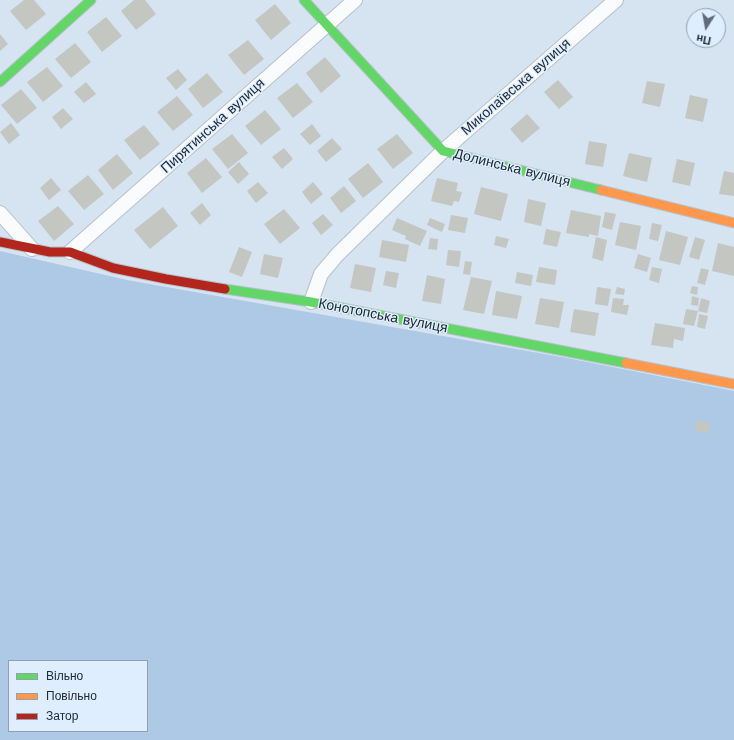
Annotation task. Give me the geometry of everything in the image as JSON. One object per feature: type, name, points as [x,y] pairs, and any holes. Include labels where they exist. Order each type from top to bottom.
[{"type":"street","points":[[0,82],[91,0]]},
{"type":"street","name":"Долинська вулиця","points":[[304,0],[443,151],[734,223]]},
{"type":"street","name":"Пирятинська вулиця","points":[[70,252],[355,0]]},
{"type":"street","name":"Миколаївська вулиця","points":[[311,302],[321,274],[337,255],[443,151],[616,0]]},
{"type":"street","points":[[0,213],[32,249]]},
{"type":"street","name":"Конотопська вулиця","points":[[0,242],[50,252],[70,252],[113,268],[261,295],[311,302],[734,384]]},
{"type":"shaded area","points":[[0,251],[127,280],[567,358],[734,391],[734,740],[0,740]]},
{"type":"building","points":[[24,0],[34,0],[46,14],[26,30],[10,11]]},
{"type":"building","points":[[134,0],[145,0],[156,14],[136,30],[121,11]]},
{"type":"building","points":[[275,4],[291,23],[271,40],[255,20]]},
{"type":"building","points":[[106,17],[122,36],[102,52],[87,32]]},
{"type":"building","points":[[0,34],[8,44],[0,51]]},
{"type":"building","points":[[248,40],[264,59],[244,75],[228,55]]},
{"type":"building","points":[[75,43],[91,62],[71,78],[55,59]]},
{"type":"building","points":[[325,57],[341,76],[321,93],[306,73]]},
{"type":"building","points":[[47,67],[63,86],[43,102],[27,82]]},
{"type":"building","points":[[178,69],[187,80],[176,90],[166,78]]},
{"type":"building","points":[[207,73],[223,92],[203,108],[188,89]]},
{"type":"building","points":[[558,80],[573,97],[559,109],[544,92]]},
{"type":"building","points":[[647,81],[665,84],[660,107],[642,103]]},
{"type":"building","points":[[86,82],[96,94],[84,103],[74,92]]},
{"type":"building","points":[[297,83],[313,102],[293,118],[277,98]]},
{"type":"building","points":[[21,89],[37,108],[17,124],[1,105]]},
{"type":"building","points":[[690,95],[708,99],[703,122],[685,118]]},
{"type":"building","points":[[177,96],[193,115],[173,131],[157,112]]},
{"type":"building","points":[[63,108],[73,119],[61,129],[52,117]]},
{"type":"building","points":[[265,110],[281,129],[261,145],[245,126]]},
{"type":"building","points":[[527,114],[540,128],[522,143],[510,129]]},
{"type":"building","points":[[11,123],[20,135],[9,144],[0,132]]},
{"type":"building","points":[[312,124],[321,136],[310,145],[300,134]]},
{"type":"building","points":[[144,125],[160,144],[140,160],[124,140]]},
{"type":"building","points":[[232,134],[248,153],[228,169],[212,149]]},
{"type":"building","points":[[397,134],[413,153],[393,169],[377,149]]},
{"type":"building","points":[[332,138],[342,149],[326,162],[317,151]]},
{"type":"building","points":[[589,141],[607,144],[603,167],[585,164]]},
{"type":"building","points":[[284,148],[293,159],[282,169],[272,157]]},
{"type":"building","points":[[629,153],[652,158],[647,182],[623,176]]},
{"type":"building","points":[[117,154],[133,173],[113,190],[98,170]]},
{"type":"building","points":[[206,158],[222,177],[202,193],[187,173]]},
{"type":"building","points":[[677,159],[695,163],[690,186],[672,182]]},
{"type":"building","points":[[239,162],[249,174],[238,184],[228,172]]},
{"type":"building","points":[[368,163],[383,182],[363,198],[348,179]]},
{"type":"building","points":[[724,171],[734,173],[734,196],[719,194]]},
{"type":"building","points":[[88,175],[104,194],[84,210],[68,191]]},
{"type":"building","points":[[51,178],[61,190],[49,200],[40,188]]},
{"type":"building","points":[[437,178],[458,183],[456,191],[462,192],[459,202],[454,201],[452,206],[431,201]]},
{"type":"building","points":[[258,182],[268,193],[256,203],[247,191]]},
{"type":"building","points":[[313,182],[323,194],[311,204],[302,192]]},
{"type":"building","points":[[344,186],[356,201],[341,213],[330,198]]},
{"type":"building","points":[[481,187],[508,194],[501,221],[474,214]]},
{"type":"building","points":[[528,199],[546,203],[541,226],[524,222]]},
{"type":"building","points":[[202,203],[211,215],[200,225],[190,213]]},
{"type":"building","points":[[58,206],[74,224],[54,241],[38,221]]},
{"type":"building","points":[[163,207],[178,226],[150,249],[134,230]]},
{"type":"building","points":[[284,209],[300,228],[280,244],[264,224]]},
{"type":"building","points":[[571,210],[601,216],[598,236],[589,234],[589,237],[566,233]]},
{"type":"building","points":[[605,212],[616,214],[612,230],[602,227]]},
{"type":"building","points":[[323,214],[333,225],[321,235],[312,223]]},
{"type":"building","points":[[451,215],[468,218],[465,233],[448,230]]},
{"type":"building","points":[[397,218],[427,231],[420,246],[405,239],[406,236],[392,230]]},
{"type":"building","points":[[430,218],[445,224],[442,232],[427,225]]},
{"type":"building","points":[[620,222],[641,226],[636,250],[615,245]]},
{"type":"building","points":[[652,223],[662,225],[658,241],[649,239]]},
{"type":"building","points":[[546,229],[561,232],[557,247],[543,244]]},
{"type":"building","points":[[666,231],[688,237],[680,265],[659,260]]},
{"type":"building","points":[[496,236],[509,239],[506,248],[494,245]]},
{"type":"building","points":[[596,237],[607,240],[603,261],[592,258]]},
{"type":"building","points":[[695,237],[705,240],[699,260],[689,257]]},
{"type":"building","points":[[430,238],[438,239],[437,250],[428,249]]},
{"type":"building","points":[[382,240],[409,245],[406,262],[379,257]]},
{"type":"building","points":[[718,243],[734,247],[734,276],[712,271]]},
{"type":"building","points":[[239,247],[252,252],[242,277],[229,272]]},
{"type":"building","points":[[448,250],[461,251],[459,267],[446,265]]},
{"type":"building","points":[[264,254],[283,258],[278,278],[260,274]]},
{"type":"building","points":[[638,254],[651,258],[647,272],[634,268]]},
{"type":"building","points":[[465,261],[472,262],[470,275],[463,274]]},
{"type":"building","points":[[355,264],[376,268],[371,292],[350,288]]},
{"type":"building","points":[[539,267],[557,270],[555,285],[536,282]]},
{"type":"building","points":[[652,267],[662,269],[659,283],[649,280]]},
{"type":"building","points":[[701,268],[709,270],[705,285],[697,283]]},
{"type":"building","points":[[386,271],[399,273],[396,288],[383,285]]},
{"type":"building","points":[[517,272],[533,275],[531,286],[515,283]]},
{"type":"building","points":[[427,275],[445,279],[441,304],[422,301]]},
{"type":"building","points":[[471,277],[492,281],[484,314],[463,310]]},
{"type":"building","points":[[692,286],[698,287],[697,295],[690,293]]},
{"type":"building","points":[[597,287],[611,289],[608,306],[595,304]]},
{"type":"building","points":[[617,287],[625,289],[624,295],[615,294]]},
{"type":"building","points":[[496,291],[522,296],[517,319],[492,315]]},
{"type":"building","points":[[692,296],[699,298],[698,306],[691,305]]},
{"type":"building","points":[[540,298],[564,302],[559,328],[535,324]]},
{"type":"building","points":[[613,298],[624,299],[623,305],[629,305],[627,315],[611,312]]},
{"type":"building","points":[[701,298],[710,301],[707,313],[698,311]]},
{"type":"building","points":[[574,309],[599,313],[595,336],[570,332]]},
{"type":"building","points":[[686,309],[698,311],[694,326],[683,324]]},
{"type":"building","points":[[699,314],[708,316],[705,329],[697,327]]},
{"type":"building","points":[[655,323],[685,328],[683,341],[674,339],[673,348],[651,345]]},
{"type":"building","points":[[696,420],[710,422],[709,433],[695,431]]},
{"type":"traffic: fast","points":[[0,82],[91,0]]},
{"type":"traffic: fast","points":[[304,0],[443,151],[601,190]]},
{"type":"traffic: fast","points":[[225,289],[311,302],[626,363]]},
{"type":"traffic: slow","points":[[601,190],[734,223]]},
{"type":"traffic: slow","points":[[626,363],[734,384]]},
{"type":"traffic: jam","points":[[0,242],[50,252],[70,252],[113,268],[225,289]]}]
